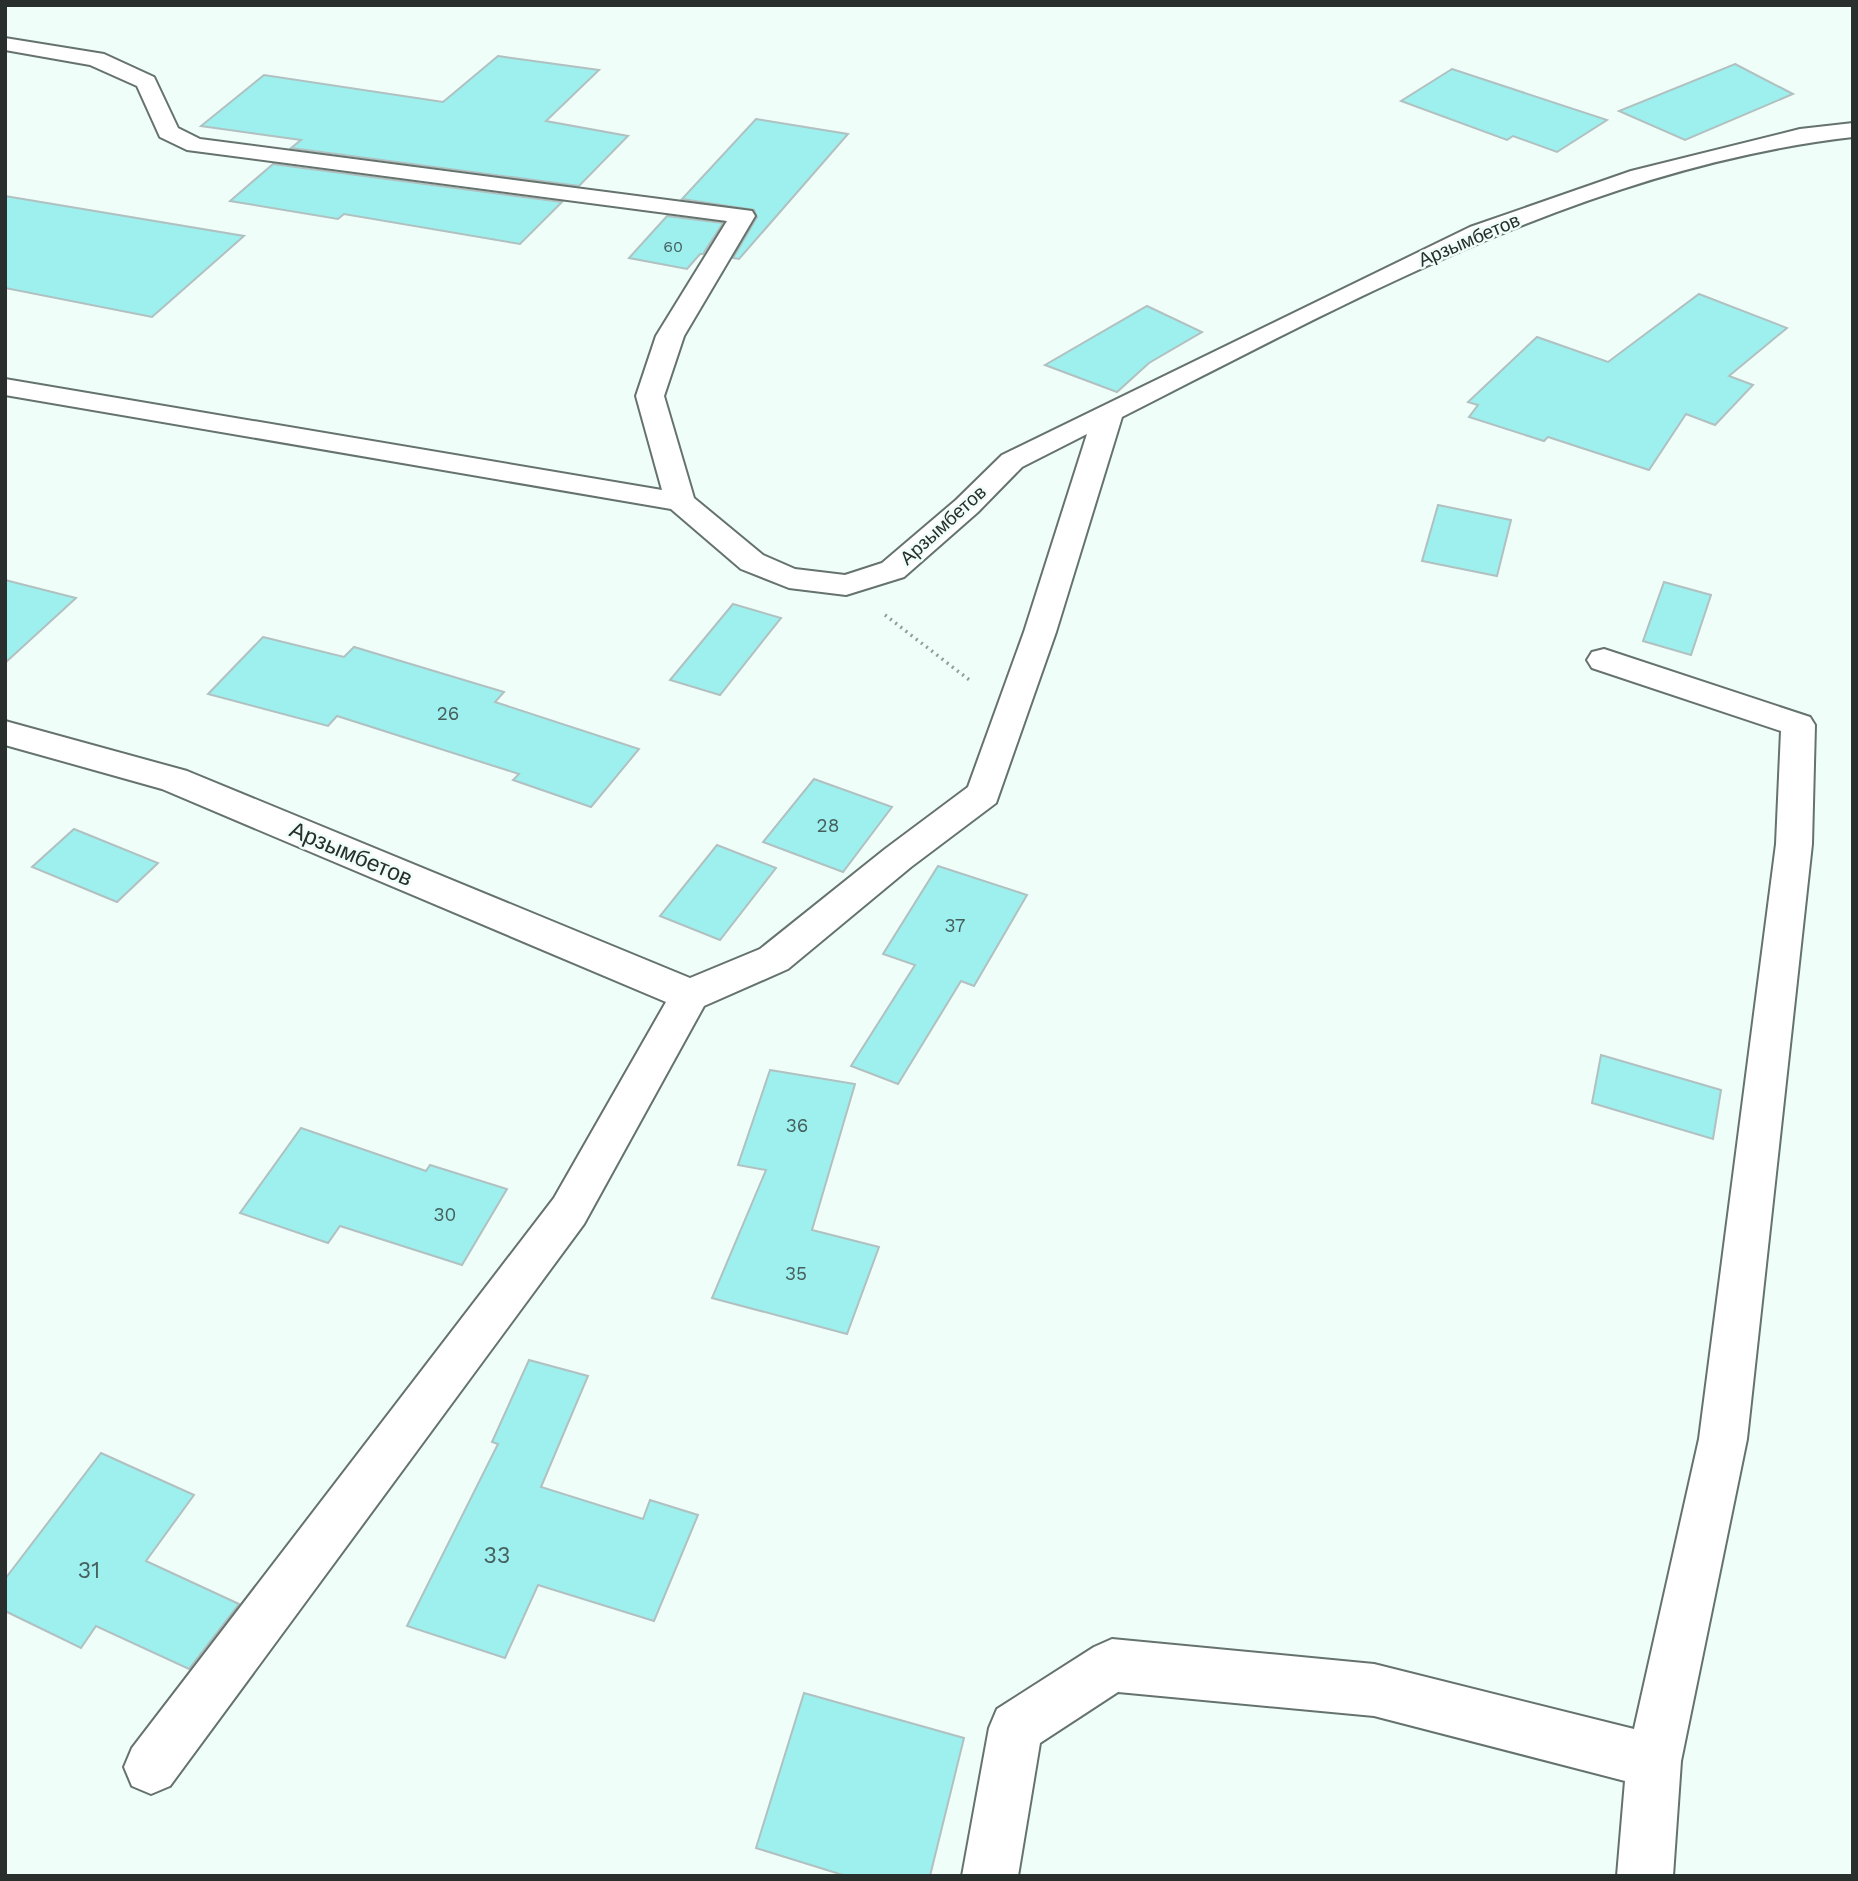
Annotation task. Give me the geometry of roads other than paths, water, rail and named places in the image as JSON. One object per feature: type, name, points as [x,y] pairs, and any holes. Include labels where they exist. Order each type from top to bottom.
[{"type":"street","points":[[5,44],[96,59],[146,82],[168,132],[195,145],[743,216],[670,336],[650,396],[680,502],[5,387]]},
{"type":"street","name":"Арзымбетов","points":[[680,502],[752,562],[789,578],[846,585],[893,570],[967,506],[1012,461],[1479,232],[1639,176],[1800,136],[1853,131]]},
{"type":"street","points":[[150,1767],[569,1212],[690,995],[774,959],[898,858],[983,794],[1040,632],[1108,415]]},
{"type":"street","points":[[1604,660],[1798,725],[1794,844],[1723,1438],[1654,1761],[1645,1876]]},
{"type":"street","name":"Арзымбетов","points":[[5,733],[174,780],[690,995]]},
{"type":"street","points":[[990,1876],[1016,1728],[1112,1665],[1374,1690],[1654,1761]]}]
